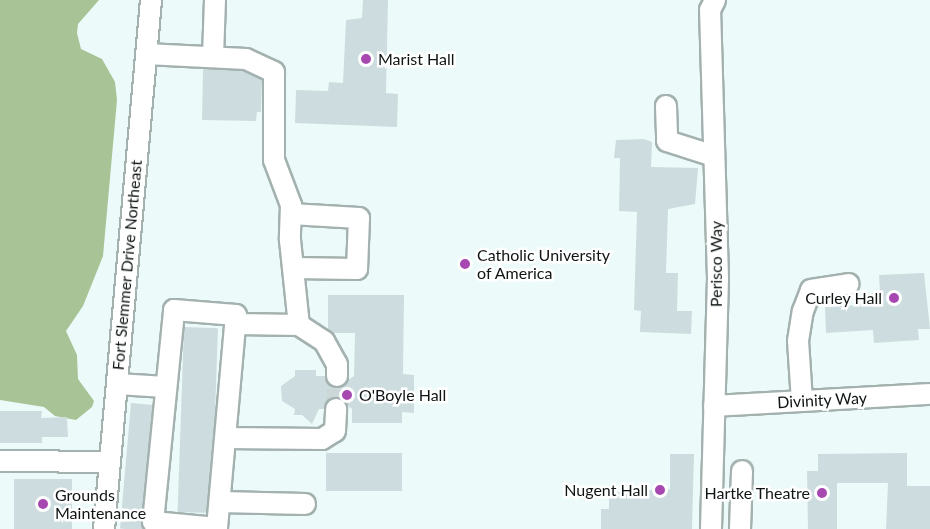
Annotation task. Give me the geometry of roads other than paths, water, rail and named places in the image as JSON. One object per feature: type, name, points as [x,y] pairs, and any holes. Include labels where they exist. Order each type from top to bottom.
[{"type":"street","name":"Fort Slemmer Drive Northeast","points":[[104,529],[151,0]]},
{"type":"street","points":[[213,57],[215,0]]},
{"type":"street","name":"Perisco Way","points":[[711,529],[718,278],[710,10],[715,0]]},
{"type":"street","points":[[146,54],[246,58],[274,72],[274,160],[291,214],[293,268],[299,326]]},
{"type":"street","points":[[666,106],[667,141],[714,156]]},
{"type":"street","points":[[291,214],[359,218],[357,269],[293,268]]},
{"type":"street","points":[[802,401],[798,341],[803,311],[811,290],[849,284]]},
{"type":"street","points":[[174,310],[236,315],[218,528],[153,522],[166,387],[174,310]]},
{"type":"street","points":[[236,324],[299,326],[324,341],[337,364],[338,376]]},
{"type":"street","points":[[117,384],[166,387]]},
{"type":"street","name":"Divinity Way","points":[[714,406],[930,394]]},
{"type":"street","points":[[226,438],[321,439],[335,430],[336,409]]},
{"type":"street","points":[[0,461],[110,462]]},
{"type":"street","points":[[740,529],[742,471]]},
{"type":"street","points":[[220,502],[306,504]]},
{"type":"tunnel","points":[[336,409],[337,376]]},
{"type":"place","name":"Marist Hall","points":[[366,59]]},
{"type":"place","name":"Catholic University of America","points":[[465,264]]},
{"type":"place","name":"Curley Hall","points":[[894,298]]},
{"type":"place","name":"O'Boyle Hall","points":[[347,395]]},
{"type":"place","name":"Nugent Hall","points":[[660,490]]},
{"type":"place","name":"Hartke Theatre","points":[[822,493]]},
{"type":"place","name":"Grounds Maintenance","points":[[43,504]]}]
